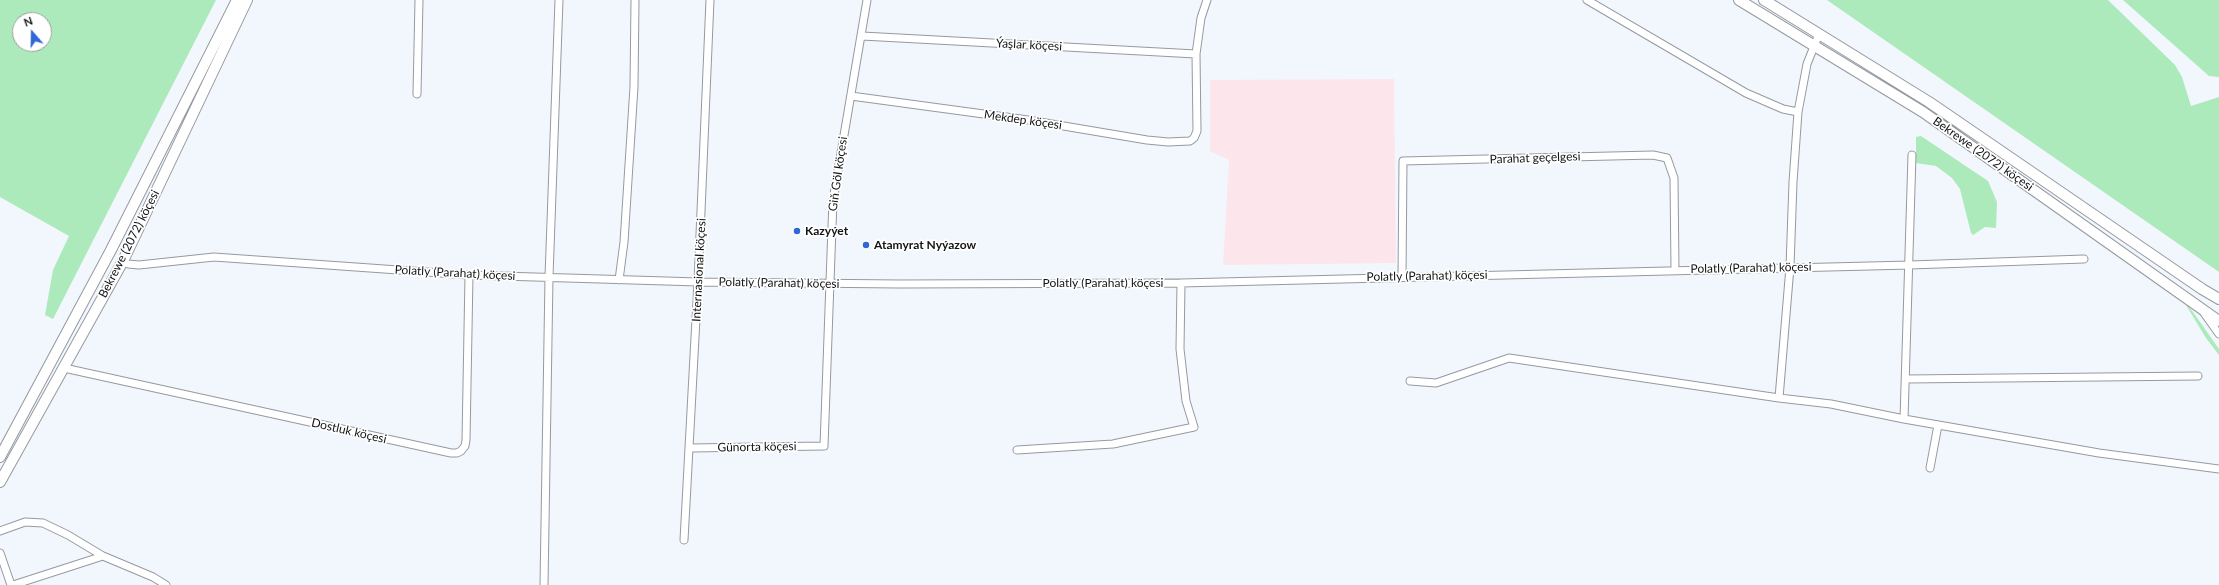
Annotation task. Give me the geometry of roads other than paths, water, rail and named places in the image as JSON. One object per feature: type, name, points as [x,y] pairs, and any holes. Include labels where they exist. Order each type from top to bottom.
[{"type":"main road","name":"Bekrewe (2072) köçesi","points":[[0,457],[111,250],[237,0]]},
{"type":"main road","name":"Bekrewe (2072) köçesi","points":[[0,482],[123,261],[247,0]]},
{"type":"main road","name":"Bekrewe (2072) köçesi","points":[[1739,0],[1923,112],[2219,320]]},
{"type":"main road","name":"Bekrewe (2072) köçesi","points":[[1764,0],[1929,102],[2195,285],[2219,299]]},
{"type":"street","points":[[417,94],[419,0]]},
{"type":"street","points":[[544,585],[549,277],[559,0]]},
{"type":"street","points":[[619,280],[624,242],[634,87],[635,0]]},
{"type":"street","name":"Internasional köçesi","points":[[684,540],[698,282],[710,0]]},
{"type":"street","name":"Giň Göl köçesi","points":[[824,446],[833,200],[867,0]]},
{"type":"street","points":[[1196,54],[1201,18],[1206,0]]},
{"type":"street","points":[[1587,0],[1746,93],[1783,109],[1798,112]]},
{"type":"street","points":[[1779,398],[1790,267],[1793,182],[1798,112],[1807,64],[1813,45],[1819,34]]},
{"type":"street","name":"Ýaşlar köçesi","points":[[862,36],[1196,54]]},
{"type":"street","name":"Mekdep köçesi","points":[[851,96],[1028,120],[1154,140],[1183,142],[1194,138],[1197,131],[1196,54]]},
{"type":"street","name":"Parahat geçelgesi","points":[[1402,277],[1403,161],[1653,155],[1667,158],[1674,178],[1676,270]]},
{"type":"street","points":[[1904,419],[1910,265],[1912,155]]},
{"type":"street","name":"Polatly (Parahat) köçesi","points":[[123,261],[128,264],[139,265],[214,257],[469,275],[698,282],[829,284],[1180,283],[1910,265],[2084,259]]},
{"type":"street","name":"Dostluk köçesi","points":[[64,368],[451,454],[457,453],[465,446],[466,440],[469,275]]},
{"type":"street","points":[[1017,450],[1113,444],[1194,427],[1186,401],[1180,350],[1180,283]]},
{"type":"street","points":[[2199,306],[2219,334]]},
{"type":"street","points":[[1410,381],[1436,383],[1509,358],[1779,398],[1831,404],[1904,419],[2099,453],[2219,469]]},
{"type":"street","points":[[1906,379],[2198,376]]},
{"type":"street","points":[[1930,468],[1938,425]]},
{"type":"street","name":"Günorta köçesi","points":[[690,448],[824,446]]},
{"type":"street","points":[[0,531],[25,522],[43,522],[58,529],[103,556],[153,577],[166,585]]},
{"type":"street","points":[[0,554],[12,585],[103,556]]},
{"type":"place","name":"Kazyýet","points":[[797,231]]},
{"type":"place","name":"Atamyrat Nyýazow","points":[[866,245]]}]
